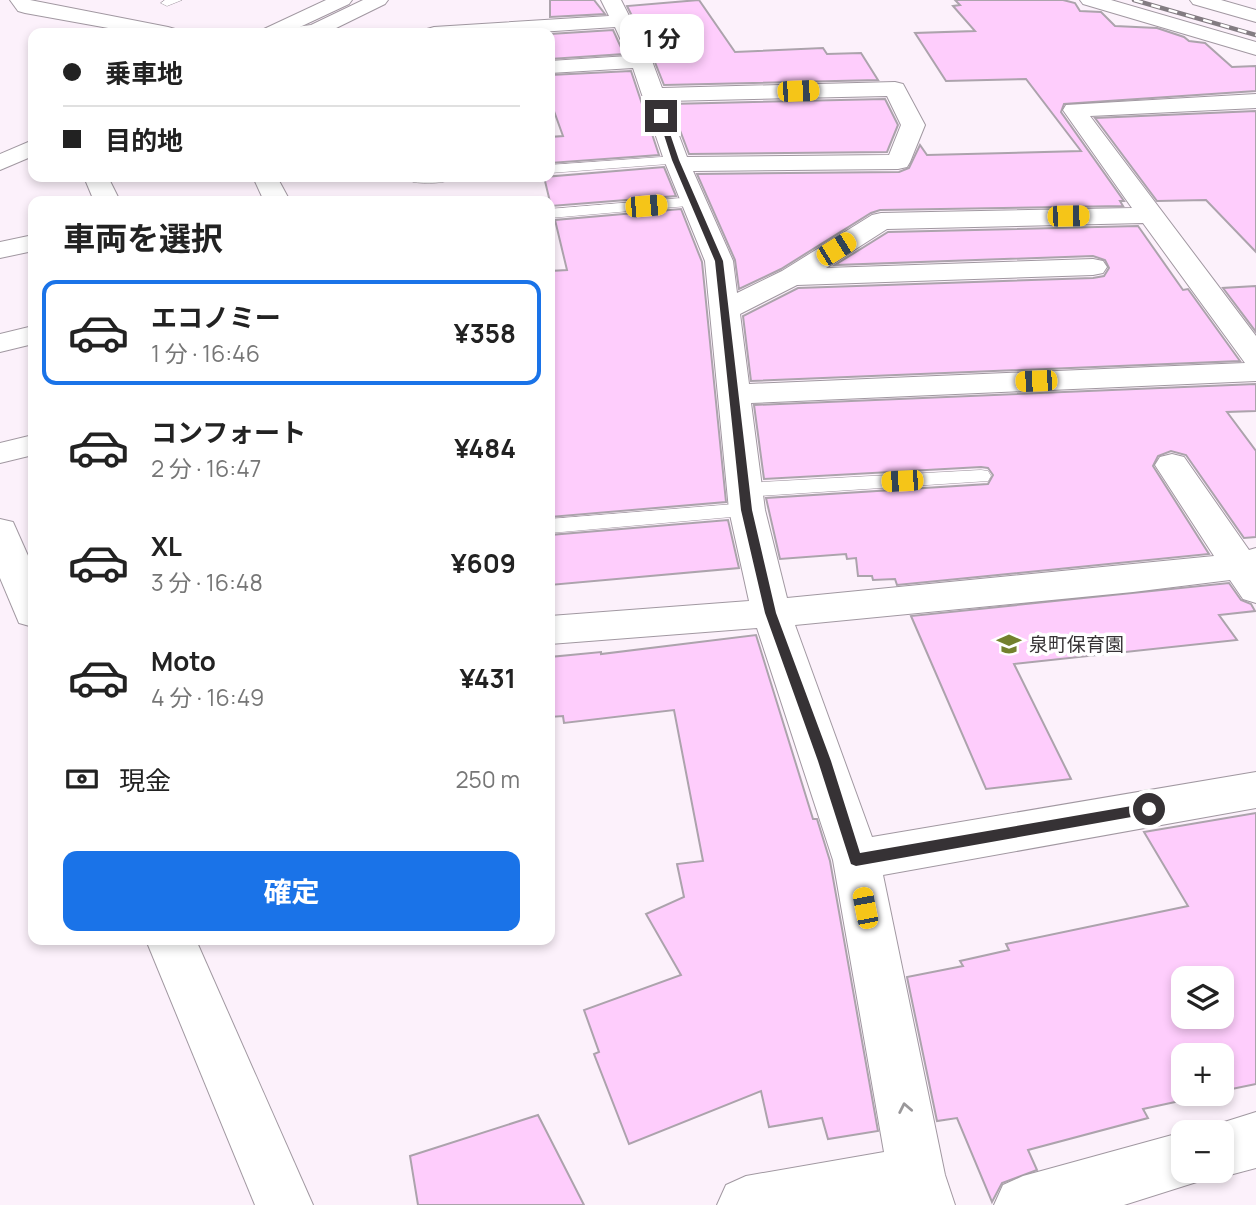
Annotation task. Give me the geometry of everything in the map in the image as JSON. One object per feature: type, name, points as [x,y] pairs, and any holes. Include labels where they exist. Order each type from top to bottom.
[{"type":"street","points":[[278,28],[320,0]]},
{"type":"street","points":[[281,28],[342,0]]},
{"type":"street","points":[[321,28],[378,0]]},
{"type":"street","points":[[1090,0],[1256,49]]},
{"type":"street","points":[[1200,0],[1256,16]]},
{"type":"street","points":[[1223,7],[1242,0]]},
{"type":"street","points":[[0,12],[22,4],[144,28]]},
{"type":"street","points":[[475,28],[616,11],[647,78],[677,162],[719,261],[746,500],[771,613],[856,860],[922,1190],[746,1205]]},
{"type":"street","points":[[555,68],[647,78],[895,89],[913,125],[898,162],[677,162]]},
{"type":"street","points":[[1256,101],[1074,110],[1256,357]]},
{"type":"street","points":[[0,163],[28,149]]},
{"type":"street","points":[[724,310],[792,277],[881,221],[1149,215]]},
{"type":"street","points":[[0,250],[28,244]]},
{"type":"street","points":[[792,277],[1093,267]]},
{"type":"street","points":[[0,343],[28,336]]},
{"type":"street","points":[[734,394],[1256,372]]},
{"type":"street","points":[[0,453],[28,446]]},
{"type":"street","points":[[1172,465],[1250,572]]},
{"type":"street","points":[[0,531],[28,601]]},
{"type":"street","points":[[555,630],[771,613],[1120,580],[1250,572]]},
{"type":"street","points":[[856,860],[1256,790]]},
{"type":"street","points":[[173,945],[284,1205]]},
{"type":"street","points":[[1234,1146],[1256,1140]]},
{"type":"street","points":[[1023,1205],[1171,1163]]},
{"type":"lane","points":[[555,169],[677,162]]},
{"type":"lane","points":[[555,215],[694,202]]},
{"type":"lane","points":[[555,525],[746,500],[981,476]]},
{"type":"building","points":[[550,0],[594,0],[605,14],[550,17]]},
{"type":"building","points":[[699,0],[735,52],[823,48],[827,54],[861,53],[878,80],[664,85],[627,6]]},
{"type":"building","points":[[955,0],[1063,0],[1075,3],[1080,11],[1101,12],[1115,26],[1157,28],[1189,41],[1205,43],[1232,67],[1256,66],[1256,91],[1064,104],[1061,112],[1124,201],[1120,201],[1123,206],[880,210],[781,269],[739,289],[735,260],[697,174],[899,172],[909,168],[920,145],[927,155],[1081,151],[1026,79],[946,81],[915,33],[975,31],[953,6],[960,5]]},
{"type":"building","points":[[613,30],[624,54],[555,59],[555,34]]},
{"type":"building","points":[[631,71],[659,155],[555,163],[555,137],[563,136],[555,114],[555,75]]},
{"type":"building","points":[[885,99],[898,125],[887,152],[689,154],[670,104]]},
{"type":"building","points":[[1256,111],[1256,252],[1206,200],[1157,201],[1095,118]]},
{"type":"building","points":[[664,167],[676,196],[555,206],[555,196],[549,196],[545,182],[555,182],[555,176]]},
{"type":"building","points":[[681,209],[702,262],[726,502],[555,517],[555,271],[567,270],[555,220]]},
{"type":"building","points":[[1138,226],[1183,290],[1188,289],[1240,361],[751,381],[743,316],[798,288],[1093,278],[1104,276],[1109,268],[1105,260],[1093,256],[835,265],[888,232]]},
{"type":"building","points":[[1256,286],[1256,332],[1223,288]]},
{"type":"building","points":[[1256,384],[1256,411],[1227,412],[1256,451],[1256,537],[1244,538],[1186,455],[1171,451],[1158,456],[1153,466],[1209,554],[897,585],[895,579],[873,580],[872,576],[858,576],[856,558],[847,559],[846,554],[780,559],[766,498],[988,484],[993,475],[988,468],[981,467],[764,479],[754,405]]},
{"type":"building","points":[[728,520],[739,568],[555,585],[555,535]]},
{"type":"building","points":[[1229,583],[1241,600],[1251,604],[1255,611],[1219,615],[1237,640],[1014,664],[1071,779],[986,789],[911,616]]},
{"type":"building","points":[[756,635],[813,819],[817,819],[830,861],[878,1131],[828,1139],[822,1118],[769,1127],[761,1091],[629,1144],[594,1054],[599,1052],[584,1010],[681,975],[646,914],[684,897],[677,864],[703,861],[674,710],[564,723],[563,716],[555,717],[555,657],[601,654]]},
{"type":"building","points":[[1256,813],[1256,1084],[1234,1089],[1234,1043],[1171,1043],[1171,1103],[1143,1109],[1148,1118],[1028,1150],[1037,1170],[1002,1183],[992,1202],[957,1118],[937,1121],[907,977],[963,966],[960,961],[1009,950],[1006,944],[1188,906],[1144,832]]},
{"type":"building","points":[[538,1115],[584,1205],[418,1205],[410,1156]]},
{"type":"railway","points":[[1134,0],[1256,35]]},
{"type":"place","name":"泉町保育園","points":[[1009,644]]},
{"type":"route","points":[[661,116],[676,160],[719,261],[747,510],[771,613],[856,860],[1149,809]]}]
